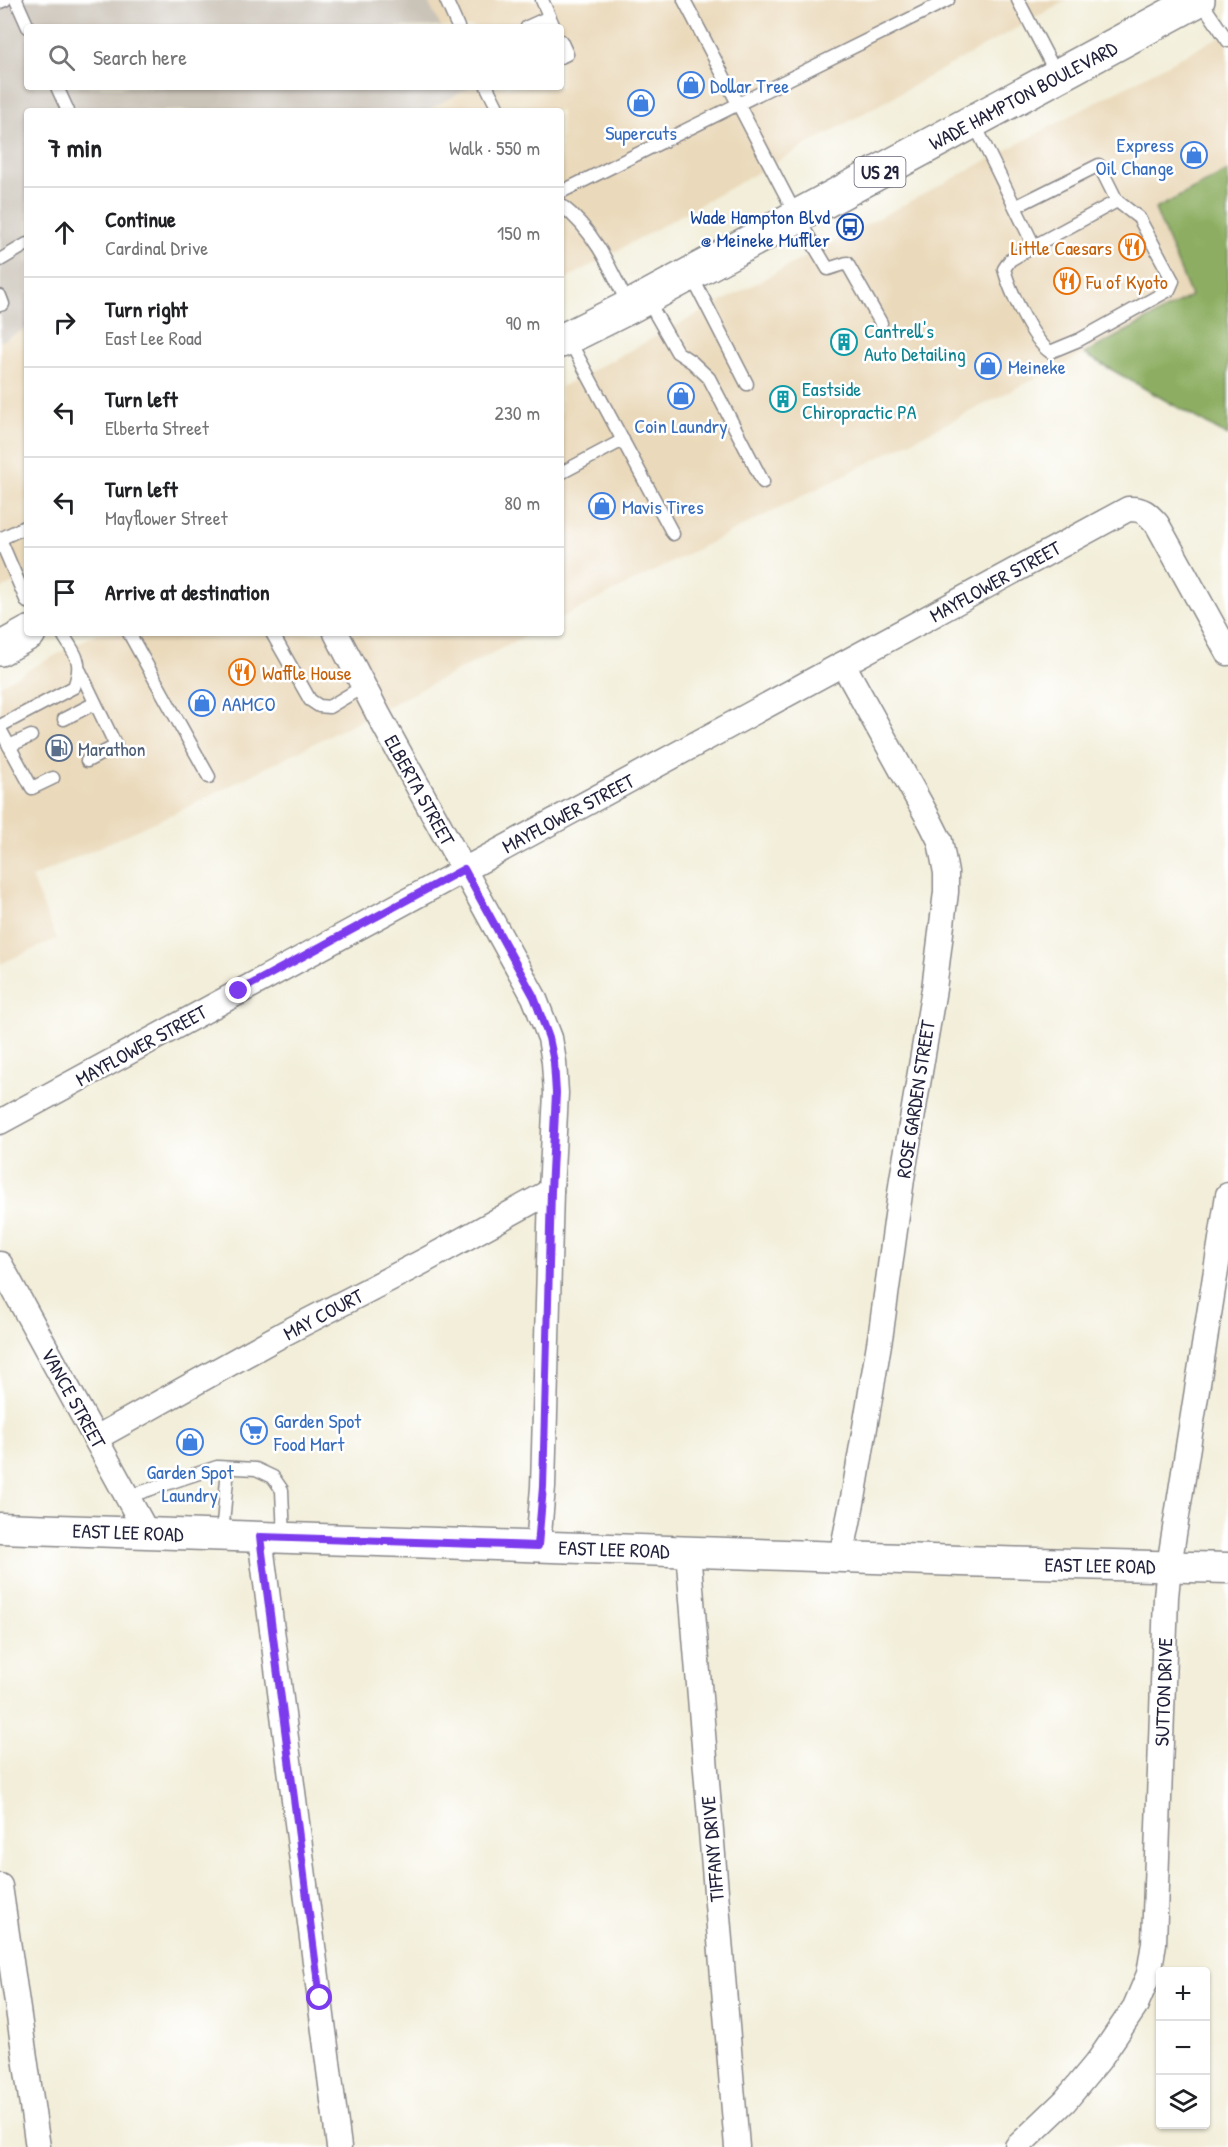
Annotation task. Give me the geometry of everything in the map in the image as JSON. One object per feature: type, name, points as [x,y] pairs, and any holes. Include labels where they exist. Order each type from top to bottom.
[{"type":"main road","name":"WADE HAMPTON BOULEVARD","points":[[564,339],[797,217],[1192,2]]},
{"type":"main road","points":[[0,649],[24,636]]},
{"type":"street","name":"MAYFLOWER STREET","points":[[0,1122],[1128,509],[1137,508],[1147,512],[1157,524],[1228,652]]},
{"type":"street","name":"ELBERTA STREET","points":[[338,636],[534,997],[549,1038],[554,1062],[556,1093],[543,1487],[538,1546]]},
{"type":"street","name":"ROSE GARDEN STREET","points":[[841,1557],[881,1332],[902,1179],[934,989],[946,892],[946,873],[940,841],[843,664]]},
{"type":"street","name":"MAY COURT","points":[[96,1438],[283,1334],[424,1261],[551,1191]]},
{"type":"street","name":"SUTTON DRIVE","points":[[1017,2147],[1065,2101],[1099,2060],[1135,2007],[1149,1974],[1154,1943],[1169,1566],[1228,1195]]},
{"type":"street","name":"VANCE STREET","points":[[0,1263],[147,1533]]},
{"type":"street","name":"EAST LEE ROAD","points":[[0,1528],[1228,1568]]},
{"type":"street","points":[[272,1537],[339,2147]]},
{"type":"street","name":"TIFFANY DRIVE","points":[[688,1551],[737,2147]]},
{"type":"street","points":[[0,1886],[38,2147]]},
{"type":"lane","points":[[0,2],[5,0]]},
{"type":"lane","points":[[16,0],[27,24]]},
{"type":"lane","points":[[458,24],[447,3],[461,0]]},
{"type":"lane","points":[[542,0],[552,22]]},
{"type":"lane","points":[[684,0],[797,217],[828,268],[847,263],[881,323]]},
{"type":"lane","points":[[564,191],[948,0]]},
{"type":"lane","points":[[1018,0],[1058,76]]},
{"type":"lane","points":[[1192,2],[1228,41]]},
{"type":"lane","points":[[58,90],[67,108]]},
{"type":"lane","points":[[492,90],[498,108]]},
{"type":"lane","points":[[973,122],[1034,246]]},
{"type":"lane","points":[[1015,207],[1099,165],[1118,201],[1139,218],[1173,281],[1169,290],[1079,340],[1050,352],[1037,340],[1008,283],[1004,269],[1010,260],[1118,201]]},
{"type":"lane","points":[[564,207],[577,216],[637,302],[677,352],[709,378],[763,482]]},
{"type":"lane","points":[[0,260],[24,246]]},
{"type":"lane","points":[[690,274],[747,384]]},
{"type":"lane","points":[[0,296],[3,304],[0,305]]},
{"type":"lane","points":[[564,339],[623,440],[673,534]]},
{"type":"lane","points":[[564,471],[623,440]]},
{"type":"lane","points":[[24,527],[0,539],[24,595]]},
{"type":"lane","points":[[64,636],[78,659],[80,671],[116,746],[87,761]]},
{"type":"lane","points":[[131,636],[209,777]]},
{"type":"lane","points":[[274,636],[310,700],[319,706],[329,707],[364,686]]},
{"type":"lane","points":[[53,778],[33,788],[0,727],[75,687],[80,671]]},
{"type":"lane","points":[[64,719],[95,703]]},
{"type":"lane","points":[[9,746],[30,736]]},
{"type":"lane","points":[[127,1497],[217,1467],[256,1468],[273,1477],[282,1490],[272,1537]]},
{"type":"lane","points":[[222,1535],[228,1468]]},
{"type":"shaded area","points":[[0,0],[427,0],[439,24],[24,24],[24,90],[465,90],[432,108],[24,108],[24,330],[0,342]]},
{"type":"shaded area","points":[[427,0],[1067,0],[564,280],[564,108],[432,108],[465,90],[564,90],[564,24],[439,24]]},
{"type":"shaded area","points":[[1228,32],[1228,171],[1155,209],[1191,296],[1084,354],[564,616],[564,385]]},
{"type":"shaded area","points":[[24,330],[24,578],[0,590],[0,342]]},
{"type":"shaded area","points":[[91,636],[526,636],[188,807],[31,878],[57,939],[0,964],[0,685]]},
{"type":"green space","points":[[1228,171],[1228,436],[1084,354],[1191,296],[1155,209]]},
{"type":"place","name":"Dollar Tree","points":[[691,85]]},
{"type":"place","name":"Supercuts","points":[[641,103]]},
{"type":"place","name":"Express Oil Change","points":[[1194,155]]},
{"type":"place","name":"Wade Hampton Blvd @ Meineke Muffler","points":[[850,227]]},
{"type":"place","name":"Little Caesars","points":[[1132,247]]},
{"type":"place","name":"Fu of Kyoto","points":[[1067,281]]},
{"type":"place","name":"Cantrell's Auto Detailing","points":[[844,342]]},
{"type":"place","name":"Meineke","points":[[988,366]]},
{"type":"place","name":"Coin Laundry","points":[[681,396]]},
{"type":"place","name":"Eastside Chiropractic PA","points":[[783,399]]},
{"type":"place","name":"Mavis Tires","points":[[602,506]]},
{"type":"place","name":"Waffle House","points":[[242,672]]},
{"type":"place","name":"AAMCO","points":[[202,703]]},
{"type":"place","name":"Marathon","points":[[59,748]]},
{"type":"place","name":"Garden Spot Food Mart","points":[[254,1431]]},
{"type":"place","name":"Garden Spot Laundry","points":[[190,1442]]},
{"type":"route","points":[[239,991],[464,869],[534,997],[543,1018],[554,1062],[556,1093],[543,1487],[538,1546],[260,1537],[320,1998]]}]
